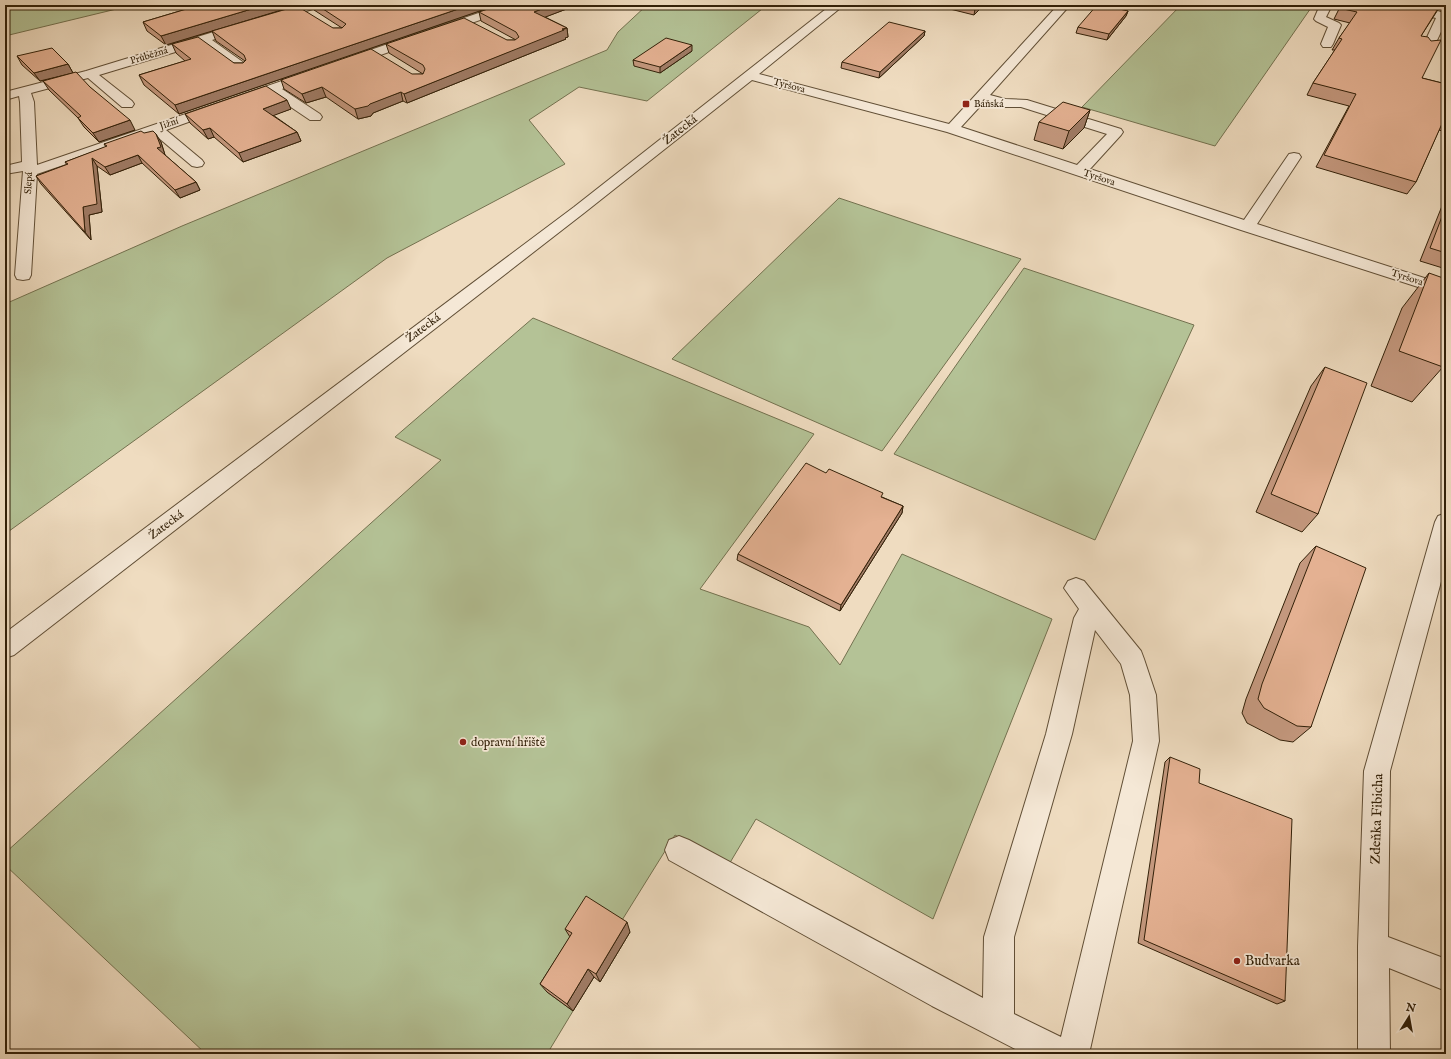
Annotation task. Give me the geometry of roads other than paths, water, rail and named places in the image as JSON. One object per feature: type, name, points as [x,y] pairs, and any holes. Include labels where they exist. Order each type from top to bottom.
[{"type":"street","points":[[338,66],[513,5]]},
{"type":"street","name":"Žatecká","points":[[5,647],[578,210],[838,5]]},
{"type":"street","points":[[1326,5],[1320,19],[1336,25],[1327,44]]},
{"type":"street","points":[[1391,5],[1433,13],[1444,17],[1428,48]]},
{"type":"street","points":[[952,129],[1057,7]]},
{"type":"street","name":"Průběžná","points":[[5,96],[90,74],[301,9],[314,11]]},
{"type":"street","points":[[468,21],[480,28]]},
{"type":"street","points":[[203,39],[243,68]]},
{"type":"street","points":[[375,53],[388,60]]},
{"type":"street","name":"Jižní","points":[[5,170],[30,168],[156,128],[323,71]]},
{"type":"street","points":[[90,74],[127,104]]},
{"type":"street","name":"Tyršova","points":[[749,75],[952,129],[1446,291]]},
{"type":"street","points":[[272,88],[315,117]]},
{"type":"street","name":"Slepá","points":[[24,92],[27,102],[30,168],[24,275]]},
{"type":"street","points":[[981,97],[1005,103],[1022,103],[1116,132],[1080,172]]},
{"type":"street","points":[[156,128],[197,163]]},
{"type":"street","points":[[1247,227],[1294,157]]},
{"type":"street","name":"Zdeňka Fibicha","points":[[1374,1054],[1373,946],[1377,771],[1446,522]]},
{"type":"street","points":[[998,1023],[999,937],[1059,734],[1086,618],[1084,598],[1132,659],[1143,695],[1146,741],[1073,1054]]},
{"type":"street","points":[[679,850],[943,995],[1059,1054]]},
{"type":"street","points":[[1373,946],[1446,976]]},
{"type":"place","name":"Báňská","points":[[966,104]]},
{"type":"place","name":"dopravní hřiště","points":[[463,742]]},
{"type":"place","name":"Budvarka","points":[[1237,961]]}]
